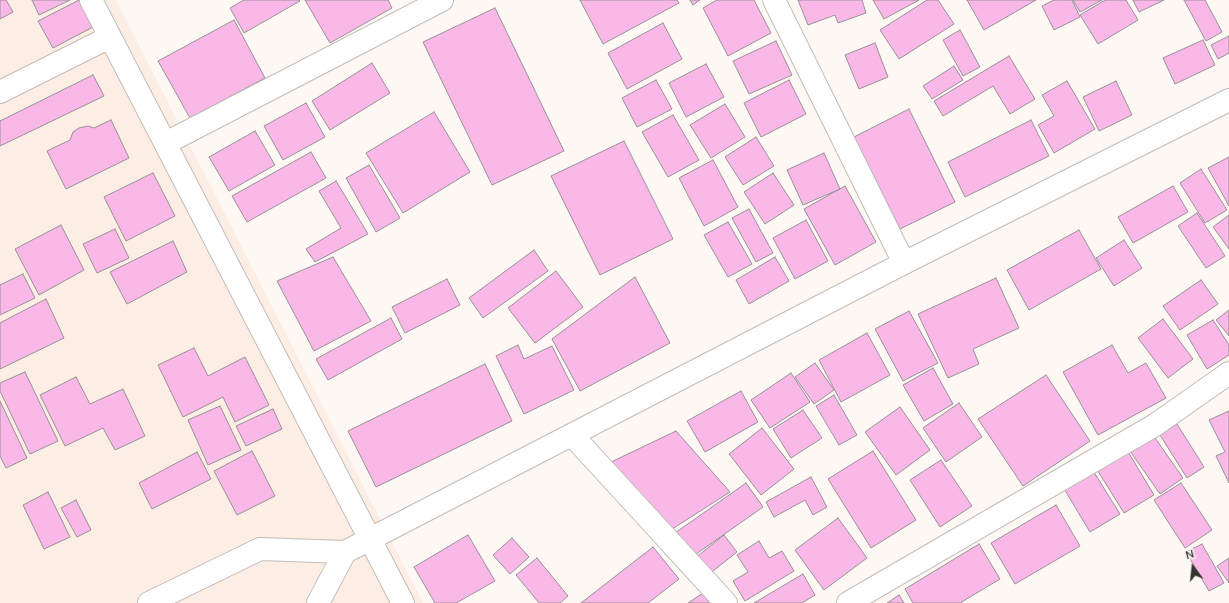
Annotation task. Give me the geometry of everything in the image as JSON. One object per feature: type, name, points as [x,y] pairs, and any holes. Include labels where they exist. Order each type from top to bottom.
[{"type":"street","points":[[92,0],[110,38],[166,143],[403,603]]},
{"type":"street","points":[[166,143],[442,0]]},
{"type":"street","points":[[774,0],[904,264]]},
{"type":"street","points":[[0,92],[110,38]]},
{"type":"street","points":[[149,603],[260,549],[345,552],[904,264],[1229,100]]},
{"type":"street","points":[[848,603],[1156,425],[1229,373]]},
{"type":"street","points":[[572,435],[726,603]]},
{"type":"street","points":[[318,603],[345,552]]},
{"type":"shaded area","points":[[0,0],[116,0],[423,603],[0,603]]},
{"type":"building","points":[[0,0],[6,0],[13,12],[0,19]]},
{"type":"building","points":[[32,0],[70,0],[39,15]]},
{"type":"building","points":[[79,0],[93,27],[53,48],[38,21]]},
{"type":"building","points":[[244,0],[300,1],[244,33],[230,8]]},
{"type":"building","points":[[305,0],[388,0],[392,8],[330,43]]},
{"type":"building","points":[[580,0],[677,0],[679,3],[603,44]]},
{"type":"building","points":[[690,0],[700,0],[693,5]]},
{"type":"building","points":[[717,0],[754,0],[771,33],[728,56],[703,8]]},
{"type":"building","points":[[798,0],[862,0],[866,13],[838,23],[835,15],[808,25]]},
{"type":"building","points":[[873,0],[919,0],[884,19]]},
{"type":"building","points":[[927,0],[938,0],[954,24],[899,59],[880,30]]},
{"type":"building","points":[[967,0],[1036,0],[984,30]]},
{"type":"building","points":[[1054,0],[1072,0],[1080,17],[1054,30],[1042,6]]},
{"type":"building","points":[[1073,0],[1102,0],[1080,12]]},
{"type":"building","points":[[1105,0],[1126,0],[1138,20],[1098,44],[1080,15]]},
{"type":"building","points":[[1133,0],[1164,0],[1139,12]]},
{"type":"building","points":[[1184,0],[1205,0],[1222,32],[1206,41]]},
{"type":"building","points":[[495,8],[564,151],[492,185],[423,42]]},
{"type":"building","points":[[234,20],[265,78],[190,118],[158,61]]},
{"type":"building","points":[[663,23],[682,59],[627,89],[608,53]]},
{"type":"building","points":[[960,30],[980,67],[963,76],[943,40]]},
{"type":"building","points":[[1229,36],[1229,53],[1218,59],[1211,45]]},
{"type":"building","points":[[1203,40],[1215,65],[1175,84],[1163,58]]},
{"type":"building","points":[[776,41],[792,75],[749,94],[733,61]]},
{"type":"building","points":[[875,43],[888,77],[859,89],[845,55]]},
{"type":"building","points":[[1009,56],[1035,99],[1010,114],[993,86],[943,116],[934,101]]},
{"type":"building","points":[[372,63],[390,93],[330,130],[312,101]]},
{"type":"building","points":[[706,64],[724,97],[686,117],[669,83]]},
{"type":"building","points":[[954,66],[963,80],[932,99],[923,86]]},
{"type":"building","points":[[93,75],[104,96],[0,146],[0,121]]},
{"type":"building","points":[[656,80],[672,109],[637,127],[622,98]]},
{"type":"building","points":[[789,80],[806,114],[761,137],[744,103]]},
{"type":"building","points":[[1067,81],[1095,129],[1054,153],[1038,125],[1054,116],[1042,95]]},
{"type":"building","points":[[1116,81],[1132,115],[1099,131],[1083,97]]},
{"type":"building","points":[[306,103],[325,137],[283,160],[264,126]]},
{"type":"building","points":[[725,104],[745,137],[711,158],[690,125]]},
{"type":"building","points":[[909,109],[955,202],[900,229],[854,137]]},
{"type":"building","points":[[434,112],[470,172],[403,213],[366,153]]},
{"type":"building","points":[[673,115],[699,160],[668,177],[642,132]]},
{"type":"building","points":[[111,120],[129,158],[66,189],[47,151],[70,140],[73,132],[79,128],[88,126],[94,128]]},
{"type":"building","points":[[1031,120],[1049,156],[965,197],[948,162]]},
{"type":"building","points":[[255,131],[275,165],[229,191],[209,157]]},
{"type":"building","points":[[756,137],[774,166],[743,185],[725,157]]},
{"type":"building","points":[[624,141],[673,239],[600,275],[551,176]]},
{"type":"building","points":[[311,152],[326,178],[247,222],[232,196]]},
{"type":"building","points":[[824,153],[840,189],[803,205],[787,170]]},
{"type":"building","points":[[1229,157],[1229,206],[1208,168]]},
{"type":"building","points":[[713,160],[738,207],[704,226],[679,178]]},
{"type":"building","points":[[369,165],[400,218],[376,232],[346,178]]},
{"type":"building","points":[[1201,169],[1227,210],[1205,223],[1180,183]]},
{"type":"building","points":[[153,173],[175,216],[126,241],[104,197]]},
{"type":"building","points":[[773,173],[794,205],[765,224],[744,192]]},
{"type":"building","points":[[336,181],[368,234],[315,262],[306,249],[341,228],[319,191]]},
{"type":"building","points":[[845,186],[876,242],[835,265],[804,209]]},
{"type":"building","points":[[1173,186],[1188,212],[1133,243],[1118,217]]},
{"type":"building","points":[[749,209],[773,253],[756,262],[732,218]]},
{"type":"building","points":[[1197,213],[1225,256],[1206,268],[1178,226]]},
{"type":"building","points":[[1229,215],[1229,249],[1213,227]]},
{"type":"building","points":[[806,220],[828,261],[795,279],[773,238]]},
{"type":"building","points":[[728,222],[752,264],[728,277],[704,235]]},
{"type":"building","points":[[61,225],[84,270],[39,295],[15,249]]},
{"type":"building","points":[[115,229],[129,258],[97,273],[83,244]]},
{"type":"building","points":[[1079,230],[1101,269],[1029,310],[1007,270]]},
{"type":"building","points":[[1124,240],[1142,268],[1114,286],[1096,258]]},
{"type":"building","points":[[173,241],[187,272],[127,304],[110,272]]},
{"type":"building","points":[[534,250],[548,271],[483,318],[469,298]]},
{"type":"building","points":[[333,257],[371,321],[314,351],[277,281]]},
{"type":"building","points":[[775,257],[789,281],[749,304],[736,280]]},
{"type":"building","points":[[556,271],[583,307],[535,343],[508,308]]},
{"type":"building","points":[[23,274],[35,298],[0,315],[0,285]]},
{"type":"building","points":[[635,277],[670,343],[580,391],[552,339]]},
{"type":"building","points":[[996,278],[1019,328],[973,349],[979,364],[948,378],[918,314]]},
{"type":"building","points":[[447,279],[460,305],[405,333],[392,307]]},
{"type":"building","points":[[1201,280],[1218,304],[1180,330],[1163,306]]},
{"type":"building","points":[[46,299],[64,338],[0,369],[0,323]]},
{"type":"building","points":[[1229,310],[1229,336],[1216,320]]},
{"type":"building","points":[[909,311],[938,363],[903,381],[875,329]]},
{"type":"building","points":[[391,318],[402,339],[328,380],[316,359]]},
{"type":"building","points":[[1163,319],[1193,359],[1168,378],[1138,338]]},
{"type":"building","points":[[1213,320],[1229,345],[1229,355],[1207,369],[1187,335]]},
{"type":"building","points":[[867,333],[890,375],[841,402],[819,360]]},
{"type":"building","points":[[518,345],[524,359],[552,346],[574,390],[524,414],[496,356]]},
{"type":"building","points":[[1112,345],[1128,373],[1146,363],[1166,398],[1098,435],[1063,372]]},
{"type":"building","points":[[194,348],[208,376],[245,357],[269,405],[235,422],[223,397],[183,417],[158,365]]},
{"type":"building","points":[[815,363],[834,390],[814,404],[795,377]]},
{"type":"building","points":[[485,364],[512,421],[376,487],[348,431]]},
{"type":"building","points":[[933,368],[953,404],[924,421],[903,385]]},
{"type":"building","points":[[25,372],[58,441],[30,454],[0,391],[0,383]]},
{"type":"building","points":[[791,373],[810,402],[770,428],[751,400]]},
{"type":"building","points":[[1046,375],[1090,441],[1023,486],[978,419]]},
{"type":"building","points":[[76,377],[90,404],[123,389],[145,436],[115,450],[103,428],[65,446],[40,395]]},
{"type":"building","points":[[741,391],[758,422],[705,452],[687,421]]},
{"type":"building","points":[[834,395],[857,435],[839,445],[816,406]]},
{"type":"building","points":[[0,401],[27,458],[6,468],[0,456]]},
{"type":"building","points":[[959,403],[982,437],[946,462],[923,428]]},
{"type":"building","points":[[220,406],[241,450],[208,465],[188,420]]},
{"type":"building","points":[[900,407],[930,450],[896,475],[865,432]]},
{"type":"building","points":[[273,409],[282,429],[246,446],[236,426]]},
{"type":"building","points":[[803,410],[822,438],[791,458],[773,429]]},
{"type":"building","points":[[1229,411],[1229,483],[1216,456],[1225,452],[1209,420]]},
{"type":"building","points":[[1177,424],[1204,467],[1187,478],[1160,435]]},
{"type":"building","points":[[762,428],[794,469],[761,495],[729,454]]},
{"type":"building","points":[[676,431],[730,492],[669,531],[609,463]]},
{"type":"building","points":[[1153,435],[1183,478],[1160,494],[1130,451]]},
{"type":"building","points":[[1127,450],[1154,495],[1124,513],[1096,468]]},
{"type":"building","points":[[252,451],[275,496],[237,515],[214,471]]},
{"type":"building","points":[[873,451],[916,520],[871,548],[828,479]]},
{"type":"building","points":[[197,452],[211,479],[152,509],[139,483]]},
{"type":"building","points":[[941,460],[972,506],[940,527],[910,480]]},
{"type":"building","points":[[1092,469],[1120,514],[1090,532],[1063,487]]},
{"type":"building","points":[[811,477],[827,507],[813,515],[805,500],[774,517],[766,502]]},
{"type":"building","points":[[746,483],[763,507],[692,557],[675,533]]},
{"type":"building","points":[[1181,483],[1212,530],[1185,548],[1154,500]]},
{"type":"building","points":[[48,492],[70,537],[44,549],[23,505]]},
{"type":"building","points":[[76,500],[91,530],[77,537],[61,508]]},
{"type":"building","points":[[1056,505],[1080,546],[1015,584],[991,543]]},
{"type":"building","points":[[838,518],[867,558],[824,590],[795,550]]},
{"type":"building","points":[[468,535],[495,581],[456,603],[435,603],[414,567]]},
{"type":"building","points":[[724,535],[737,552],[708,575],[694,559]]},
{"type":"building","points":[[512,538],[529,557],[510,574],[493,555]]},
{"type":"building","points":[[759,541],[769,558],[782,551],[794,571],[745,601],[733,581],[748,572],[737,555]]},
{"type":"building","points":[[979,544],[1000,579],[960,603],[913,603],[905,589]]},
{"type":"building","points":[[1202,544],[1224,583],[1209,591],[1186,552]]},
{"type":"building","points":[[653,547],[679,579],[648,603],[581,603]]},
{"type":"building","points":[[537,558],[568,596],[560,603],[539,603],[516,575]]},
{"type":"building","points":[[1229,558],[1229,583],[1217,566]]},
{"type":"building","points":[[803,574],[815,595],[802,603],[754,603]]},
{"type":"building","points":[[703,593],[710,603],[688,603]]},
{"type":"building","points":[[899,595],[904,603],[887,603]]}]
